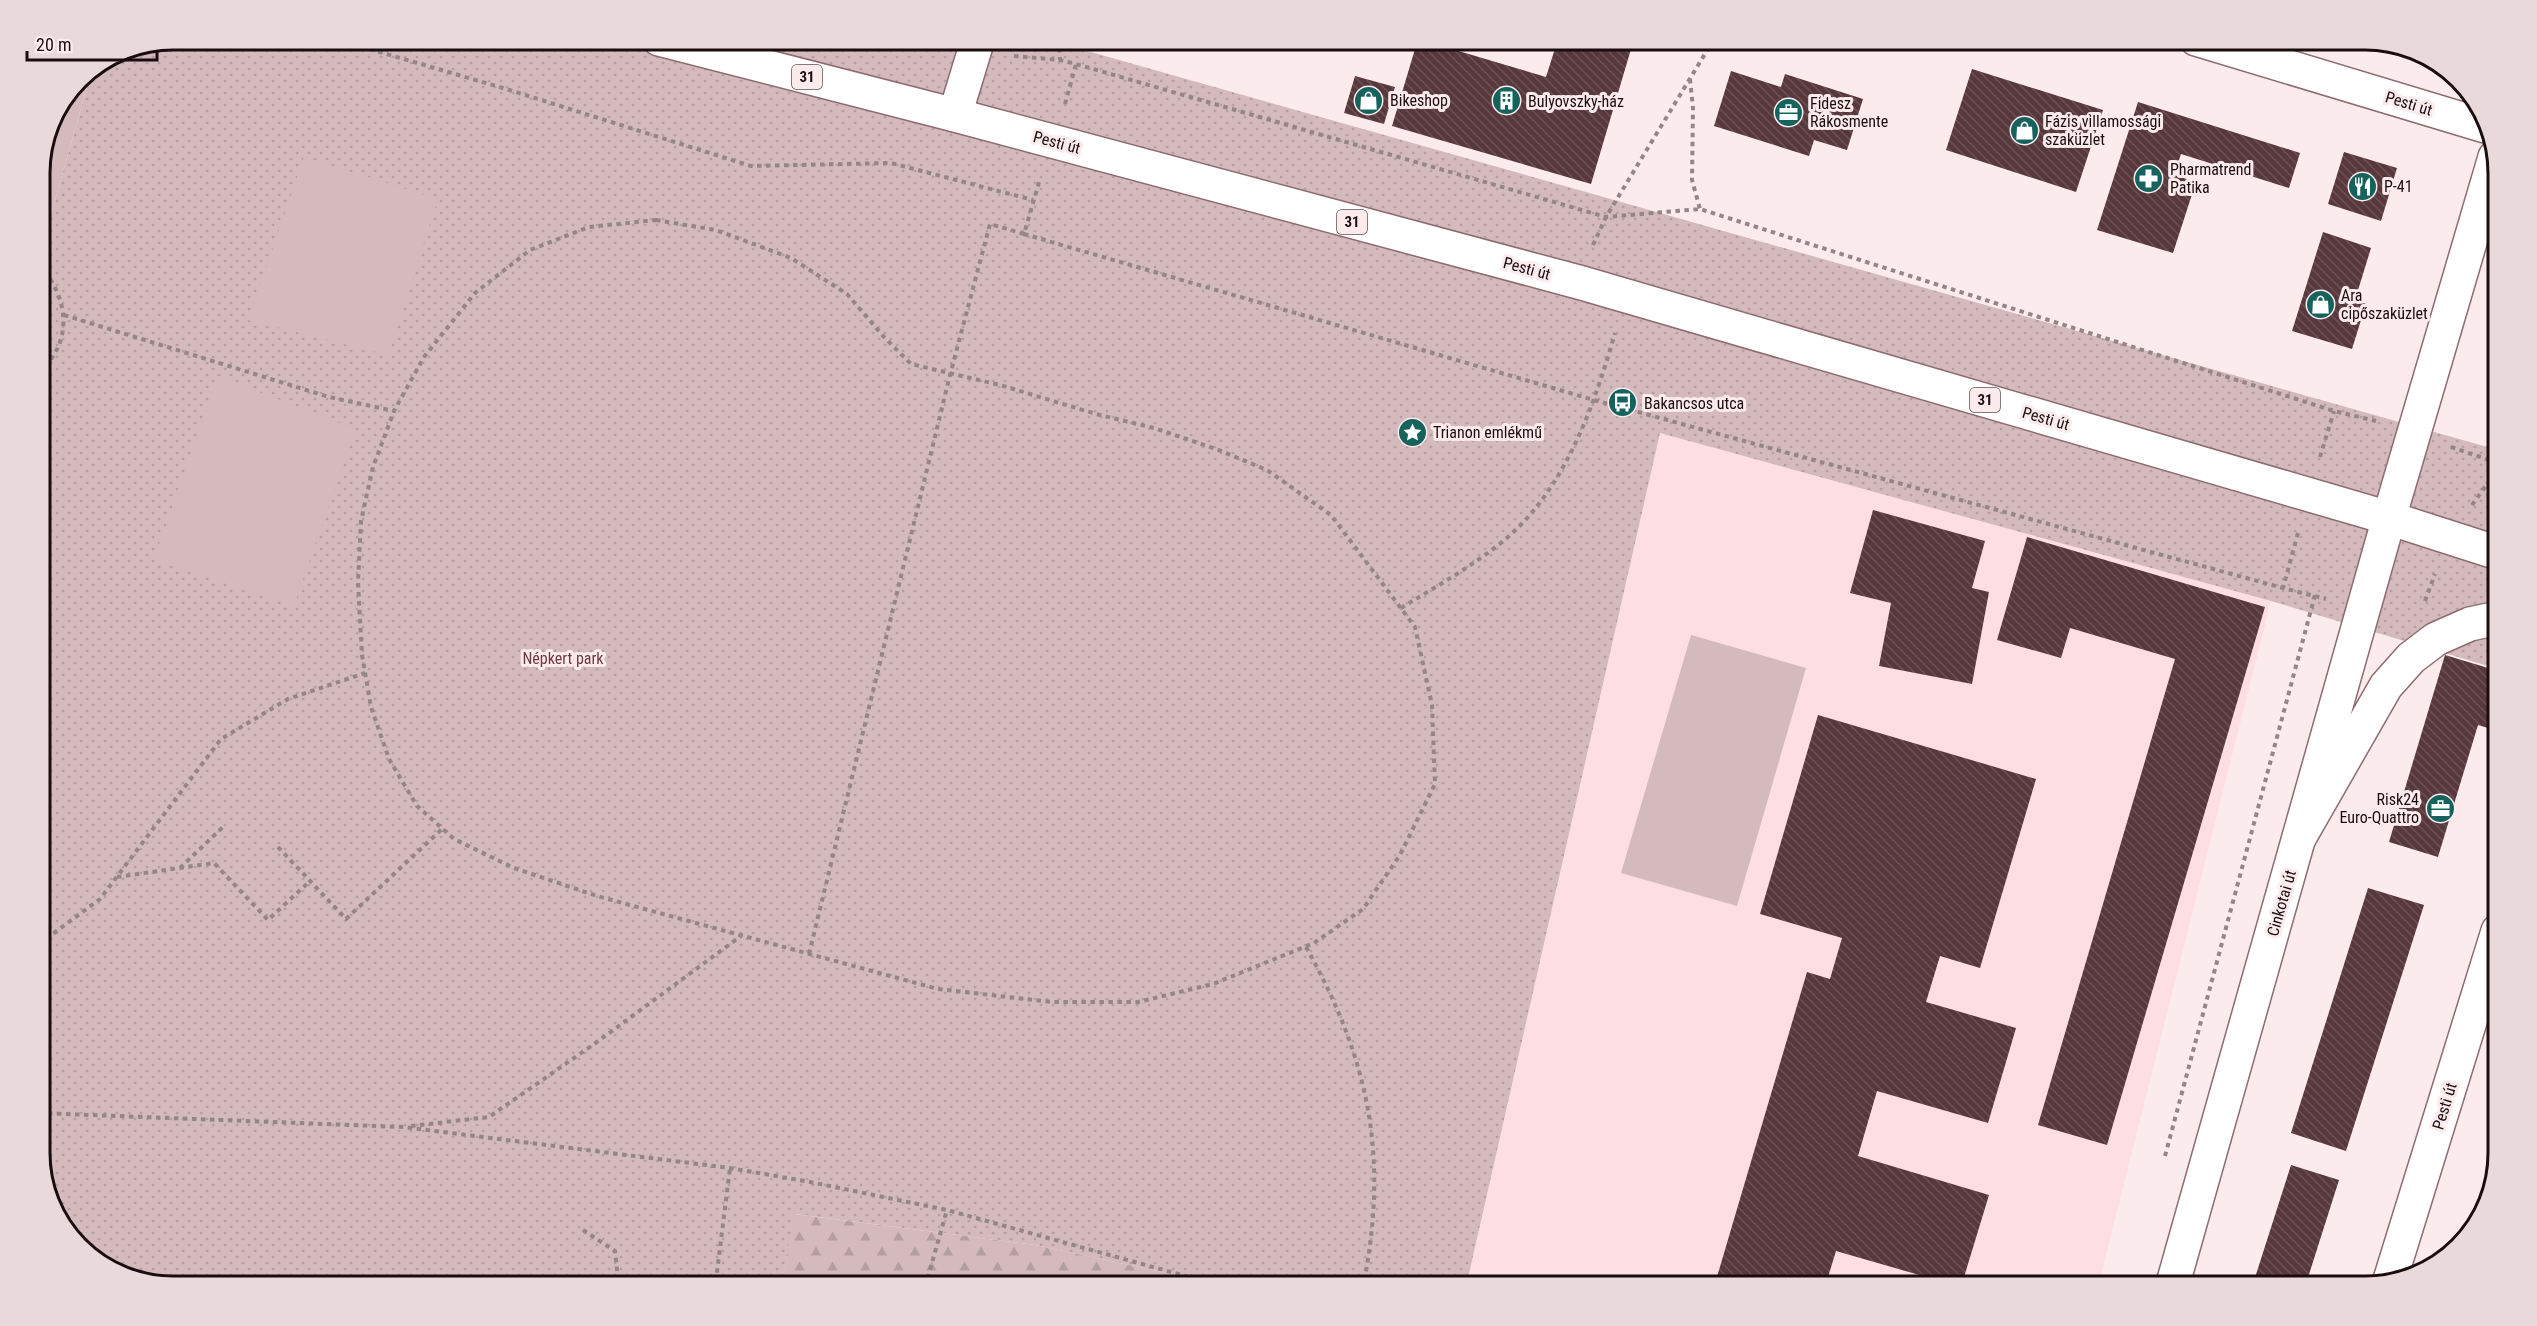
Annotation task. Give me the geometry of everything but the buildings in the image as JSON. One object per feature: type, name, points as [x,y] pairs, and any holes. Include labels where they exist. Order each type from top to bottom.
[{"type":"main road","name":"Pesti út","points":[[702,50],[1054,141],[1626,295],[2389,518],[2487,550]]},
{"type":"main road","points":[[955,115],[975,50]]},
{"type":"main road","name":"Pesti út","points":[[2233,50],[2477,124]]},
{"type":"main road","points":[[2389,518],[2487,184]]},
{"type":"main road","name":"Cinkotai út","points":[[2175,1276],[2389,518]]},
{"type":"main road","points":[[2299,838],[2386,686],[2411,658],[2436,639],[2470,624],[2487,620]]},
{"type":"main road","name":"Pesti út","points":[[2392,1273],[2488,964]]},
{"type":"path","points":[[373,50],[503,88],[751,166],[891,163],[1033,200]]},
{"type":"path","points":[[1060,50],[1060,60],[1606,217],[1700,209],[2334,411],[2374,421],[2487,459]]},
{"type":"path","points":[[1582,283],[1594,242],[1606,217],[1707,50]]},
{"type":"path","points":[[1024,234],[1076,64]]},
{"type":"path","points":[[1690,79],[1693,108],[1692,180],[1700,209]]},
{"type":"path","points":[[656,220],[716,230],[791,258],[847,294],[911,364],[950,375],[1000,385],[1096,414],[1154,428],[1268,470],[1331,515],[1415,627],[1432,705],[1435,784],[1400,855],[1363,909],[1306,947],[1213,984],[1138,1002],[1052,1002],[938,989],[597,896],[514,868],[454,839],[417,806],[389,759],[370,707],[358,582],[361,521],[373,467],[394,411],[424,357],[475,293],[530,250],[589,227],[656,220]]},
{"type":"path","points":[[809,954],[950,375],[990,224],[1594,400],[2283,588]]},
{"type":"path","points":[[50,281],[61,297],[64,315],[63,337],[50,361]]},
{"type":"path","points":[[1401,608],[1481,557],[1508,537],[1531,513],[1571,452],[1594,400],[1626,295]]},
{"type":"path","points":[[64,315],[329,397],[394,411]]},
{"type":"path","points":[[2164,1160],[2315,596]]},
{"type":"path","points":[[50,936],[100,899],[221,739],[288,699],[365,673]]},
{"type":"path","points":[[180,868],[225,825]]},
{"type":"path","points":[[278,847],[346,919],[442,829]]},
{"type":"path","points":[[117,877],[214,862],[268,920],[310,881]]},
{"type":"path","points":[[403,1127],[489,1117],[597,1042],[742,935]]},
{"type":"path","points":[[1306,947],[1329,987],[1347,1030],[1361,1074],[1370,1119],[1375,1172],[1373,1223],[1365,1276]]},
{"type":"path","points":[[50,1113],[403,1127],[730,1168],[947,1210],[1185,1276]]},
{"type":"path","points":[[716,1276],[730,1168]]},
{"type":"path","points":[[928,1276],[947,1210]]},
{"type":"path","points":[[583,1230],[615,1251],[618,1276]]},
{"type":"shaded area","points":[[1660,433],[2271,601],[2101,1276],[1468,1276]]},
{"type":"green space","name":"Népkert park","points":[[164,50],[1084,50],[2487,447],[2488,666],[2271,601],[1660,433],[1468,1276],[1182,1276],[1035,1245],[795,1214],[783,1276],[156,1275],[118,1264],[104,1256],[80,1235],[62,1208],[52,1178],[50,1162],[50,218],[88,83],[111,66],[148,52]]},
{"type":"green space","points":[[88,83],[50,218],[50,164],[54,140],[66,111]]},
{"type":"green space","points":[[304,157],[438,199],[388,355],[248,320]]},
{"type":"green space","points":[[218,376],[355,429],[294,606],[154,559]]},
{"type":"green space","points":[[1691,635],[1806,668],[1737,906],[1621,873]]},
{"type":"green space","points":[[794,1214],[1035,1245],[1182,1276],[783,1276]]},
{"type":"place","name":"Bikeshop","points":[[1369,100]]},
{"type":"place","name":"Bulyovszky-ház","points":[[1507,101]]},
{"type":"place","name":"Fidesz Rákosmente","points":[[1789,112]]},
{"type":"place","name":"Fázis villamossági szaküzlet","points":[[2024,130]]},
{"type":"place","name":"Pharmatrend Patika","points":[[2149,178]]},
{"type":"place","name":"P-41","points":[[2363,186]]},
{"type":"place","name":"Ara cipőszaküzlet","points":[[2320,304]]},
{"type":"place","name":"Bakancsos utca","points":[[1623,403]]},
{"type":"place","name":"Trianon emlékmű","points":[[1412,432]]},
{"type":"place","name":"Risk24 Euro-Quattro","points":[[2440,808]]}]
